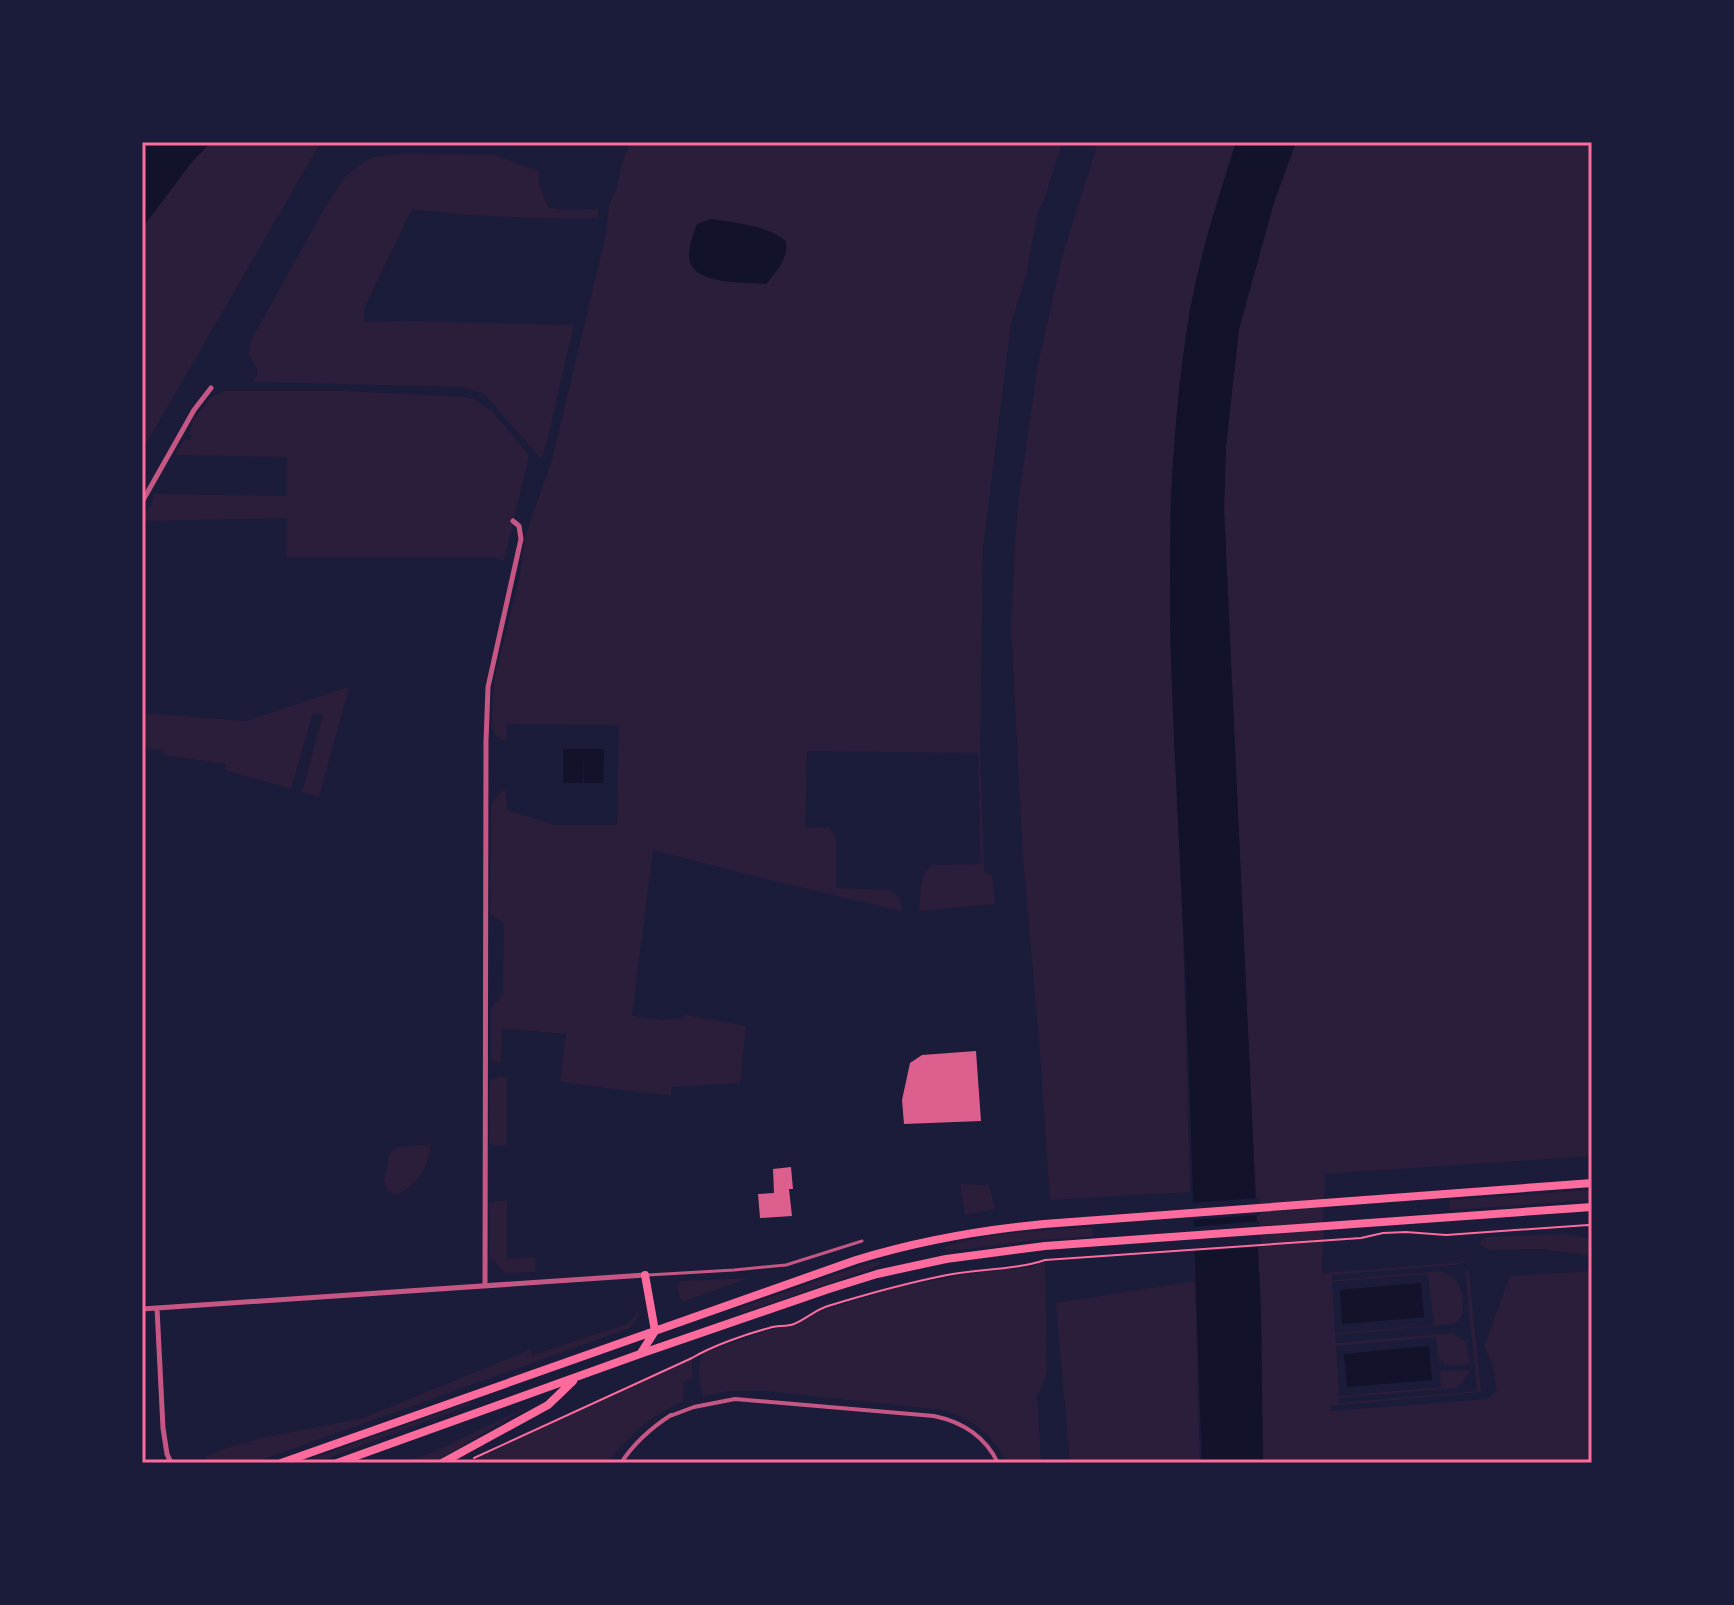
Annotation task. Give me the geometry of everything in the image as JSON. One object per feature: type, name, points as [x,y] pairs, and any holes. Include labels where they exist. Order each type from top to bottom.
[{"type":"main road","points":[[281,1463],[856,1260],[915,1243],[994,1229],[1093,1220],[1592,1183]]},
{"type":"main road","points":[[337,1463],[640,1354],[891,1271],[975,1254],[1094,1243],[1592,1207]]},
{"type":"main road","points":[[640,1354],[655,1331],[645,1275]]},
{"type":"main road","points":[[442,1463],[548,1405],[575,1378]]},
{"type":"street","points":[[142,502],[194,410],[211,388]]},
{"type":"street","points":[[485,1286],[486,741],[488,687],[521,539],[519,526],[513,521]]},
{"type":"street","points":[[142,1309],[645,1275]]},
{"type":"street","points":[[157,1308],[163,1428],[171,1463]]},
{"type":"street","points":[[621,1463],[653,1427],[671,1416],[694,1407],[735,1399],[951,1420],[967,1427],[981,1439],[998,1463]]},
{"type":"lane","points":[[645,1275],[786,1265],[862,1241]]},
{"type":"path","points":[[462,1463],[703,1351],[770,1327],[797,1323],[818,1309],[899,1285],[947,1275],[1031,1265],[1045,1260],[1361,1238],[1383,1233],[1446,1235],[1592,1226]]},
{"type":"shaded area","points":[[142,142],[211,142],[191,163],[142,228]]},
{"type":"shaded area","points":[[211,142],[321,142],[142,451],[142,228],[191,163]]},
{"type":"shaded area","points":[[630,142],[1062,142],[1038,212],[1026,275],[1011,324],[983,549],[980,745],[984,872],[992,875],[995,904],[919,911],[921,885],[925,873],[933,865],[981,864],[978,753],[807,751],[805,828],[829,827],[836,838],[836,888],[890,890],[900,898],[902,911],[653,850],[632,1016],[662,1020],[683,1018],[685,1015],[746,1026],[740,1083],[672,1087],[671,1096],[560,1082],[566,1034],[502,1028],[501,1063],[491,1061],[491,1008],[503,994],[504,923],[490,914],[491,805],[501,791],[506,790],[507,810],[554,825],[617,825],[619,725],[507,724],[506,740],[495,735],[492,727],[495,676],[520,575],[525,536],[552,460],[606,234],[609,204]]},
{"type":"shaded area","points":[[1098,142],[1236,142],[1208,233],[1190,311],[1170,501],[1170,638],[1190,1192],[1050,1200],[1023,857],[1011,625],[1017,511],[1038,364],[1062,257]]},
{"type":"shaded area","points":[[1236,142],[1296,142],[1274,202],[1239,329],[1226,446],[1224,509],[1261,1314],[1263,1463],[1202,1463],[1186,990],[1172,694],[1170,543],[1179,391],[1189,316],[1204,250]]},
{"type":"shaded area","points":[[1296,142],[1592,142],[1592,1156],[1325,1174],[1322,1273],[1468,1262],[1332,1275],[1333,1280],[1441,1271],[1451,1276],[1459,1286],[1463,1305],[1461,1316],[1454,1324],[1335,1335],[1336,1343],[1453,1333],[1466,1342],[1470,1364],[1451,1366],[1439,1362],[1436,1337],[1336,1346],[1339,1396],[1441,1387],[1440,1371],[1470,1370],[1457,1388],[1339,1398],[1339,1403],[1477,1391],[1465,1271],[1469,1271],[1481,1392],[1330,1406],[1332,1411],[1487,1399],[1497,1391],[1492,1363],[1484,1347],[1510,1276],[1592,1271],[1592,1463],[1263,1463],[1261,1314],[1224,509],[1226,446],[1239,329],[1274,202]],"holes":[[[1428,1274],[1434,1325],[1335,1333],[1332,1282]]]},
{"type":"shaded area","points":[[402,154],[494,155],[539,171],[539,184],[548,207],[563,210],[599,209],[597,218],[528,218],[412,209],[364,309],[364,322],[574,325],[541,459],[484,394],[463,387],[252,382],[257,368],[249,356],[251,340],[344,178],[373,157]]},
{"type":"shaded area","points":[[711,219],[760,228],[786,241],[783,259],[766,284],[712,279],[694,269],[689,257],[697,224]]},
{"type":"shaded area","points":[[226,391],[347,391],[474,399],[493,412],[528,454],[504,561],[491,557],[287,557],[287,518],[142,521],[142,513],[150,508],[154,494],[287,496],[287,457],[175,455],[184,440],[190,440],[193,421],[211,397]]},
{"type":"shaded area","points":[[349,688],[319,797],[302,792],[323,715],[313,713],[291,789],[225,770],[226,764],[163,755],[164,750],[142,748],[142,713],[246,721]]},
{"type":"shaded area","points":[[563,749],[604,749],[603,783],[584,783],[583,755],[583,783],[563,783]]},
{"type":"shaded area","points":[[507,1077],[507,1145],[493,1146],[489,1143],[490,1081]]},
{"type":"shaded area","points":[[431,1144],[425,1168],[417,1179],[398,1195],[387,1190],[384,1181],[390,1152],[405,1146]]},
{"type":"shaded area","points":[[960,1184],[989,1185],[995,1209],[965,1215]]},
{"type":"shaded area","points":[[1592,1190],[1592,1200],[1450,1210],[1449,1200]]},
{"type":"shaded area","points":[[507,1201],[507,1259],[535,1257],[536,1272],[504,1273],[493,1259],[490,1260],[489,1204]]},
{"type":"shaded area","points":[[1092,1227],[1093,1236],[959,1250],[942,1249],[997,1235]]},
{"type":"shaded area","points":[[1566,1234],[1592,1239],[1592,1256],[1542,1249],[1489,1250],[1480,1244],[1486,1237]]},
{"type":"shaded area","points":[[880,1262],[871,1269],[741,1313],[739,1308],[868,1263]]},
{"type":"shaded area","points":[[1045,1262],[1047,1373],[1037,1394],[1041,1463],[1008,1463],[981,1429],[942,1410],[764,1391],[730,1391],[703,1396],[699,1369],[703,1353],[772,1329],[795,1325],[817,1312],[899,1287],[975,1273],[1031,1267]]},
{"type":"shaded area","points":[[749,1278],[685,1301],[681,1300],[678,1290],[680,1281]]},
{"type":"shaded area","points":[[1195,1281],[1200,1463],[1070,1463],[1056,1303]]},
{"type":"shaded area","points":[[1421,1283],[1424,1317],[1342,1324],[1340,1290]]},
{"type":"shaded area","points":[[637,1310],[639,1314],[630,1328],[253,1463],[204,1463],[206,1457],[220,1450],[261,1438],[363,1418],[531,1349],[532,1355],[627,1324]]},
{"type":"shaded area","points":[[1429,1346],[1432,1380],[1347,1387],[1344,1354]]},
{"type":"shaded area","points":[[692,1359],[692,1379],[683,1382],[684,1402],[642,1427],[608,1463],[465,1463]]},
{"type":"shaded area","points":[[470,1402],[452,1412],[315,1463],[299,1463]]},
{"type":"shaded area","points":[[529,1406],[434,1463],[399,1463],[429,1454]]},
{"type":"pier","points":[[1259,1198],[1260,1215],[1189,1220],[1189,1203]]},
{"type":"pier","points":[[1260,1221],[1261,1247],[1190,1252],[1189,1227]]},
{"type":"building","points":[[976,1051],[981,1121],[904,1124],[902,1100],[910,1063],[922,1055]]},
{"type":"building","points":[[791,1167],[793,1189],[789,1189],[792,1216],[760,1218],[758,1194],[774,1193],[773,1169]]}]
